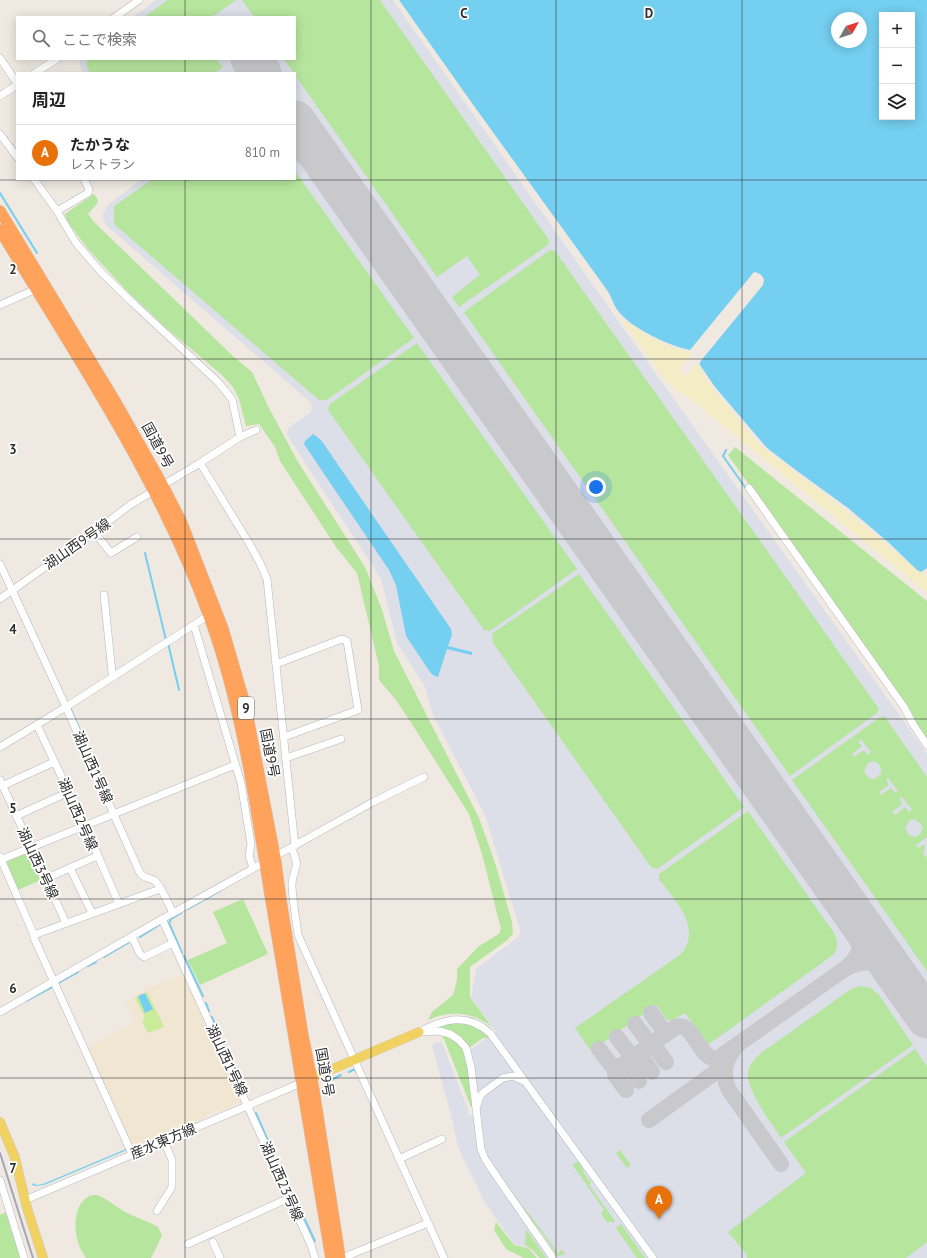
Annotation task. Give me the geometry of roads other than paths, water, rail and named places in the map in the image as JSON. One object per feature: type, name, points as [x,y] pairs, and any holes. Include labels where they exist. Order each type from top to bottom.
[{"type":"highway","name":"国道9号","points":[[0,211],[115,401],[159,488],[209,615],[228,678],[246,748],[270,859]]},
{"type":"highway","name":"国道9号","points":[[0,230],[105,403],[184,528],[225,636],[246,708],[306,1081],[331,1258]]},
{"type":"highway","name":"国道9号","points":[[306,1081],[314,1091],[341,1258]]},
{"type":"main road","points":[[306,1081],[419,1032]]},
{"type":"main road","points":[[0,1122],[15,1158],[25,1200],[43,1258]]},
{"type":"street","points":[[116,16],[139,0]]},
{"type":"street","points":[[0,58],[16,82]]},
{"type":"street","points":[[37,72],[55,60]]},
{"type":"street","points":[[0,96],[16,85]]},
{"type":"street","points":[[0,134],[16,156]]},
{"type":"street","points":[[35,180],[57,211],[76,243],[101,272],[218,382],[232,399],[240,436]]},
{"type":"street","points":[[57,211],[88,193],[89,189],[84,180]]},
{"type":"street","points":[[0,305],[36,289]]},
{"type":"street","name":"湖山西9号線","points":[[0,599],[130,505],[200,463],[240,436],[256,430]]},
{"type":"street","points":[[200,463],[249,543],[267,579],[284,737],[293,847],[297,858],[297,868],[292,885],[298,935],[444,1258]]},
{"type":"street","points":[[749,488],[904,707],[927,745]]},
{"type":"street","points":[[94,532],[111,553],[137,537]]},
{"type":"street","name":"湖山西1号線","points":[[0,564],[140,873],[146,878],[154,881],[173,913]]},
{"type":"street","points":[[104,595],[108,640],[112,672],[114,676]]},
{"type":"street","points":[[0,747],[66,707],[209,615]]},
{"type":"street","points":[[194,625],[241,783],[251,844],[248,856],[253,868]]},
{"type":"street","points":[[276,664],[342,639],[347,641],[358,710],[284,737]]},
{"type":"street","name":"湖山西2号線","points":[[37,725],[85,826],[119,904]]},
{"type":"street","points":[[286,758],[341,739]]},
{"type":"street","points":[[231,752],[246,748]]},
{"type":"street","points":[[1,783],[54,762]]},
{"type":"street","points":[[132,1154],[54,983],[0,859],[235,765]]},
{"type":"street","points":[[0,1012],[54,983],[162,919],[253,868],[373,802],[424,777]]},
{"type":"street","name":"湖山西3号線","points":[[1,783],[66,923]]},
{"type":"street","points":[[16,816],[69,792]]},
{"type":"street","points":[[45,879],[97,856]]},
{"type":"street","points":[[70,868],[92,913]]},
{"type":"street","points":[[34,935],[160,889]]},
{"type":"street","name":"湖山西1号線","points":[[162,919],[248,1106]]},
{"type":"street","points":[[132,937],[140,954],[144,957],[173,943]]},
{"type":"street","points":[[419,1032],[433,1024],[448,1020],[460,1020],[473,1022],[490,1033],[653,1258]]},
{"type":"street","points":[[419,1032],[435,1031],[447,1033],[457,1038],[464,1045],[470,1060],[481,1149],[496,1177],[553,1258]]},
{"type":"street","points":[[476,1108],[480,1096],[516,1069]]},
{"type":"street","points":[[503,1078],[510,1076],[516,1077],[527,1083]]},
{"type":"street","name":"産水東方線","points":[[25,1200],[306,1081]]},
{"type":"street","name":"湖山西23号線","points":[[248,1106],[311,1245],[315,1258]]},
{"type":"street","points":[[399,1159],[442,1139]]},
{"type":"street","points":[[157,1211],[172,1187],[172,1160],[164,1141]]},
{"type":"street","points":[[0,1180],[24,1258]]},
{"type":"street","points":[[188,1244],[290,1198]]},
{"type":"street","points":[[341,1258],[428,1223]]},
{"type":"street","points":[[213,1242],[220,1258]]},
{"type":"water","points":[[399,0],[927,0],[927,568],[921,572],[917,570],[888,542],[848,508],[767,448],[715,387],[700,365],[700,362],[763,285],[764,280],[762,276],[754,272],[690,350],[672,345],[652,336],[632,324],[617,309],[607,290]]},
{"type":"water","points":[[313,434],[321,440],[451,629],[452,635],[448,646],[472,652],[472,655],[447,649],[438,677],[430,672],[406,636],[396,585],[389,570],[304,444],[305,441]]},
{"type":"water","points":[[70,707],[71,707],[116,810]]},
{"type":"water","points":[[145,993],[153,1009],[145,1013],[138,996]]},
{"type":"water","points":[[126,1149],[127,1150],[44,1185],[36,1186],[32,1185],[33,1183],[36,1185],[43,1184]]},
{"type":"waterway","points":[[0,193],[37,253]]},
{"type":"waterway","points":[[726,450],[723,456],[747,490]]},
{"type":"waterway","points":[[145,553],[166,640]]},
{"type":"waterway","points":[[168,643],[179,690]]},
{"type":"waterway","points":[[188,909],[220,891]]},
{"type":"waterway","points":[[181,913],[171,919],[169,923],[182,953]]},
{"type":"waterway","points":[[140,937],[159,925]]},
{"type":"waterway","points":[[104,957],[128,943]]},
{"type":"waterway","points":[[184,956],[203,996]]},
{"type":"waterway","points":[[88,966],[96,962]]},
{"type":"waterway","points":[[58,983],[78,972]]},
{"type":"waterway","points":[[26,1001],[52,987]]},
{"type":"waterway","points":[[206,1003],[209,1011]]},
{"type":"waterway","points":[[212,1017],[219,1034]]},
{"type":"waterway","points":[[222,1041],[246,1093]]},
{"type":"waterway","points":[[349,1072],[355,1069],[356,1072]]},
{"type":"waterway","points":[[322,1090],[333,1079],[341,1075]]},
{"type":"waterway","points":[[256,1113],[269,1143]]},
{"type":"waterway","points":[[279,1165],[286,1179]]},
{"type":"waterway","points":[[290,1188],[315,1241]]},
{"type":"railway","points":[[0,1153],[33,1258]]},
{"type":"place","name":"たかうな","points":[[659,1219]]}]
